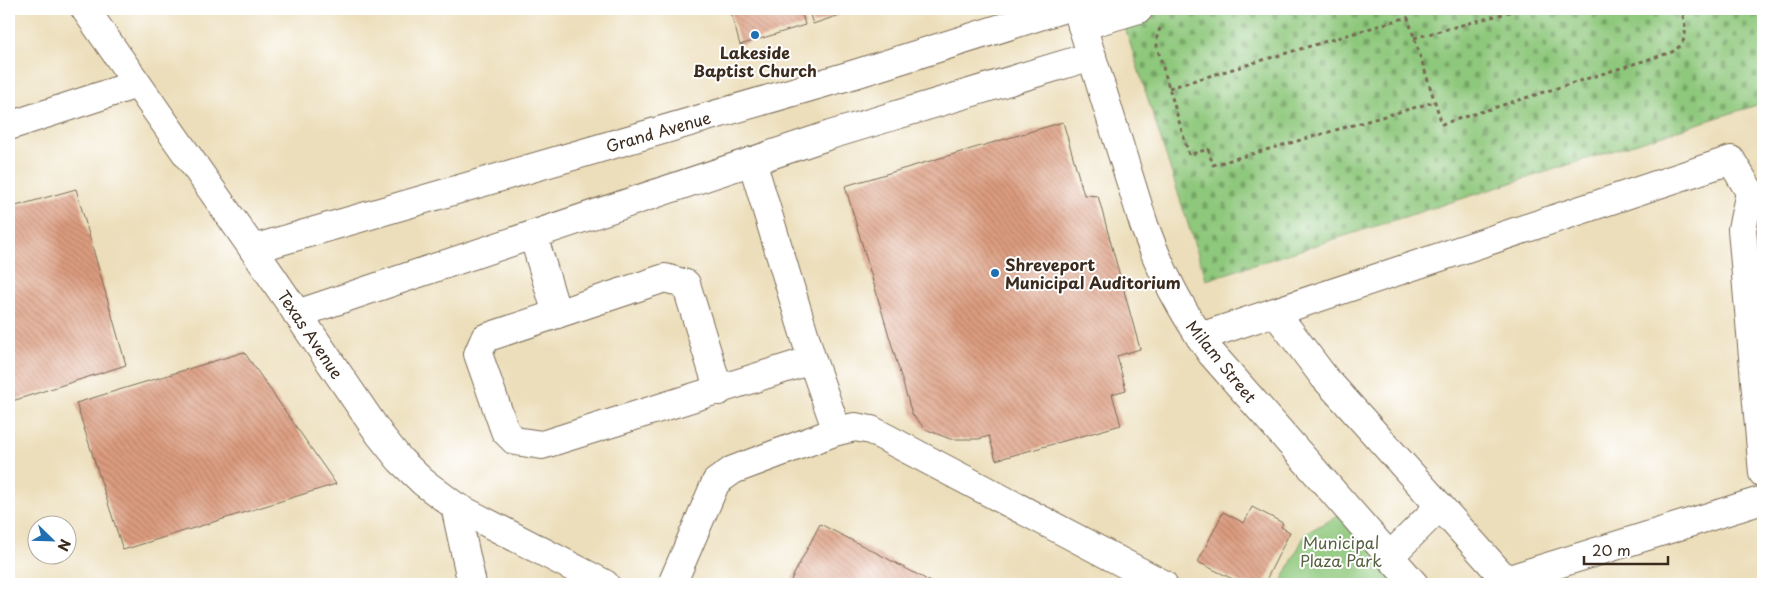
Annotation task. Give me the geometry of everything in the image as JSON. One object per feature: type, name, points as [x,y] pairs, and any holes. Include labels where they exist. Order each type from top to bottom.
[{"type":"street","name":"Texas Avenue","points":[[85,9],[380,435],[400,460],[422,482],[455,506],[605,584]]},
{"type":"street","name":"Grand Avenue","points":[[253,249],[855,74],[1062,9]]},
{"type":"street","points":[[1080,17],[1139,9]]},
{"type":"street","name":"Milam Street","points":[[1080,17],[1144,225],[1156,259],[1172,292],[1211,353],[1414,584]]},
{"type":"street","points":[[297,314],[830,135],[1092,56]]},
{"type":"street","points":[[9,126],[137,84]]},
{"type":"street","points":[[1200,337],[1731,160],[1750,192],[1742,229],[1763,473]]},
{"type":"street","points":[[752,161],[812,360],[837,431]]},
{"type":"street","points":[[533,234],[558,314]]},
{"type":"street","points":[[719,391],[686,284],[665,278],[485,338],[478,354],[506,430],[515,441],[542,445],[719,391],[812,360]]},
{"type":"street","points":[[1275,312],[1324,377],[1506,580],[1763,500]]},
{"type":"street","points":[[672,584],[716,482],[733,470],[837,431],[855,427],[871,430],[1163,584]]},
{"type":"street","points":[[455,506],[472,584]]},
{"type":"street","points":[[1390,556],[1440,506]]},
{"type":"path","points":[[1405,9],[1442,124],[1672,52],[1681,47],[1685,37],[1685,22],[1681,9]]},
{"type":"path","points":[[1414,38],[1521,9]]},
{"type":"path","points":[[1682,14],[1699,9]]},
{"type":"path","points":[[1170,88],[1408,17]]},
{"type":"path","points":[[1160,28],[1157,36],[1157,47],[1188,155],[1208,148],[1213,165],[1434,102]]},
{"type":"green space","points":[[1119,9],[1763,9],[1763,103],[1206,280]]},
{"type":"green space","name":"Municipal Plaza Park","points":[[1349,510],[1414,584],[1283,584],[1281,582],[1306,533]]},
{"type":"building","name":"Lakeside Baptist Church","points":[[730,9],[801,9],[805,25],[740,45]]},
{"type":"building","points":[[808,9],[857,9],[813,24]]},
{"type":"building","name":"Shreveport Municipal Auditorium","points":[[1063,122],[1084,195],[1098,196],[1140,349],[1117,356],[1126,390],[1112,394],[1121,425],[996,460],[989,436],[979,439],[950,439],[925,429],[912,414],[845,186]]},
{"type":"building","points":[[76,189],[126,365],[9,402],[9,208]]},
{"type":"building","points":[[244,352],[336,484],[123,550],[76,403]]},
{"type":"building","points":[[1252,507],[1283,523],[1281,527],[1290,532],[1264,584],[1243,584],[1198,562],[1223,512],[1244,523]]},
{"type":"building","points":[[820,524],[873,551],[935,584],[789,584]]},
{"type":"place","name":"Lakeside Baptist Church","points":[[755,35]]},
{"type":"place","name":"Shreveport Municipal Auditorium","points":[[995,273]]}]
